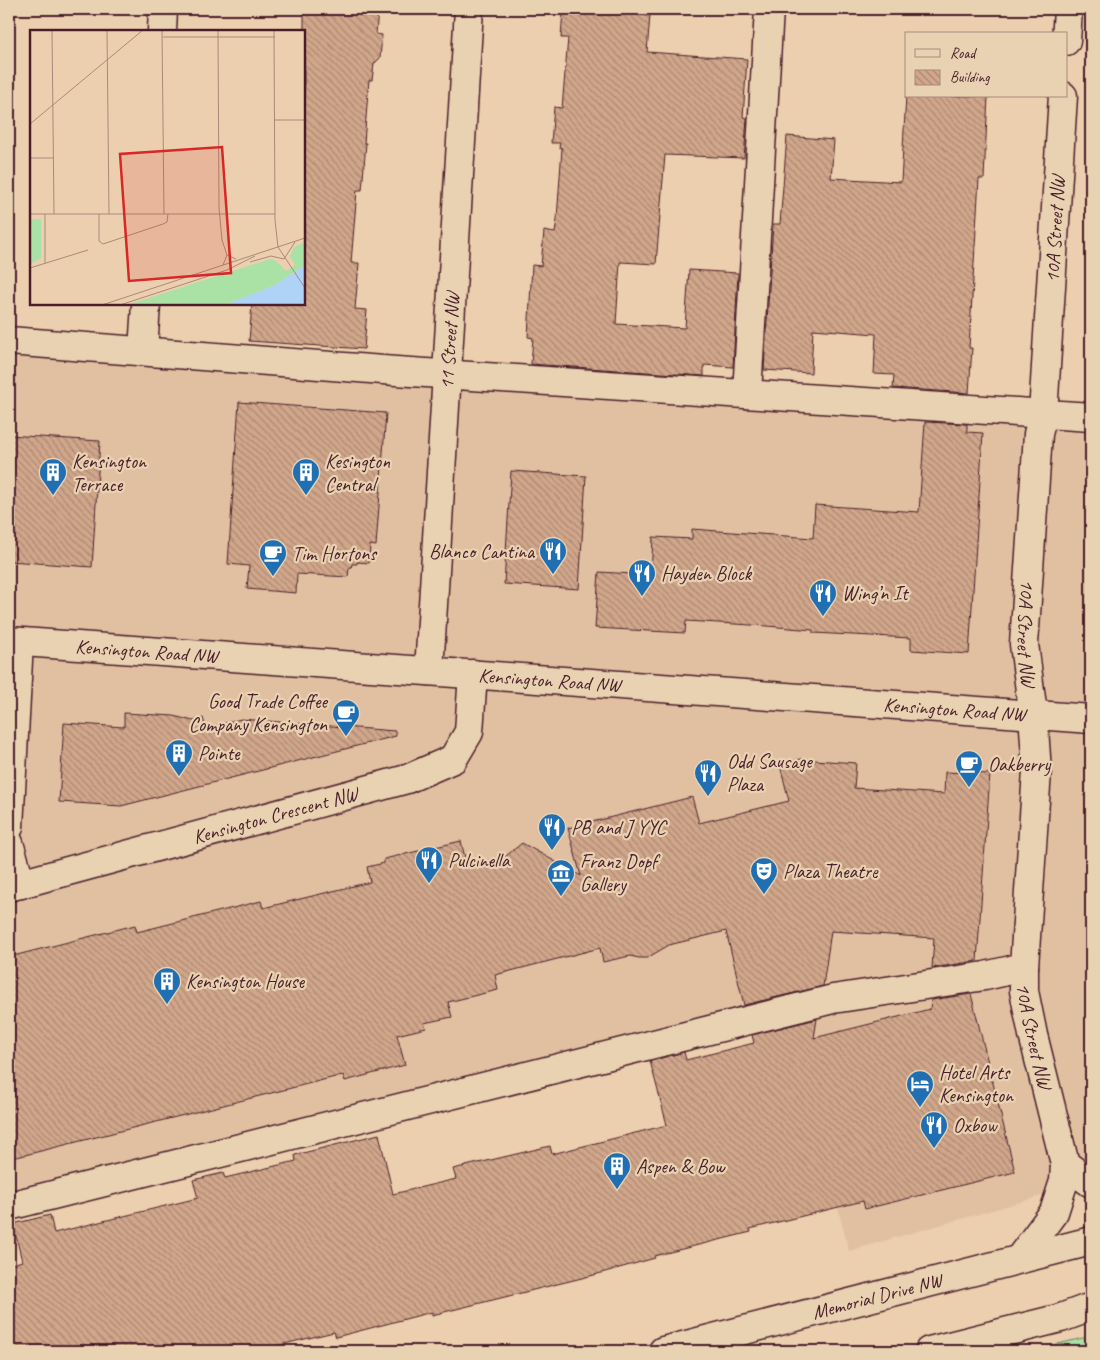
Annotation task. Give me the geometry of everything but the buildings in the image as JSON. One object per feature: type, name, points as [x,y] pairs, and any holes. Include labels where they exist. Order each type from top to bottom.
[{"type":"street","points":[[162,30],[164,9]]},
{"type":"street","name":"11 Street NW","points":[[429,671],[469,9]]},
{"type":"street","points":[[747,394],[769,9]]},
{"type":"street","points":[[1067,32],[1068,9]]},
{"type":"street","name":"10A Street NW","points":[[1063,98],[1044,414],[1038,434],[1024,644],[1033,714],[1037,771],[1024,991],[1033,1036],[1065,1164]]},
{"type":"street","points":[[143,351],[146,305]]},
{"type":"street","points":[[9,341],[448,374],[1091,418]]},
{"type":"street","points":[[9,827],[14,642]]},
{"type":"street","name":"Kensington Road NW","points":[[14,642],[1091,719]]},
{"type":"street","name":"Kensington Crescent NW","points":[[15,885],[407,779],[454,760],[469,732],[473,674]]},
{"type":"street","points":[[9,843],[15,885]]},
{"type":"street","points":[[9,1206],[833,999],[986,976],[1024,967]]},
{"type":"street","points":[[1065,1164],[1091,1183]]},
{"type":"street","points":[[1019,1260],[1054,1212],[1064,1182],[1065,1164]]},
{"type":"street","name":"Memorial Drive NW","points":[[663,1351],[1091,1241]]},
{"type":"street","points":[[929,1351],[1061,1318],[1091,1308]]},
{"type":"shaded area","points":[[9,341],[1091,418],[1091,1182],[849,1251],[789,1020],[9,1199]]},
{"type":"green space","points":[[1091,1336],[1091,1351],[1029,1351]]},
{"type":"place","name":"Kensington Terrace","points":[[53,496]]},
{"type":"place","name":"Kesington Central","points":[[306,496]]},
{"type":"place","name":"Blanco Cantina","points":[[553,575]]},
{"type":"place","name":"Tim Hortons","points":[[273,577]]},
{"type":"place","name":"Hayden Block","points":[[642,597]]},
{"type":"place","name":"Wing’n It","points":[[823,617]]},
{"type":"place","name":"Good Trade Coffee Company Kensington","points":[[346,737]]},
{"type":"place","name":"Pointe","points":[[179,777]]},
{"type":"place","name":"Oakberry","points":[[969,788]]},
{"type":"place","name":"Odd Sausage Plaza","points":[[708,797]]},
{"type":"place","name":"PB and J YYC","points":[[552,851]]},
{"type":"place","name":"Pulcinella","points":[[429,884]]},
{"type":"place","name":"Plaza Theatre","points":[[764,895]]},
{"type":"place","name":"Franz Dopf Gallery","points":[[561,897]]},
{"type":"place","name":"Kensington House","points":[[167,1005]]},
{"type":"place","name":"Hotel Arts Kensington","points":[[920,1108]]},
{"type":"place","name":"Oxbow","points":[[934,1149]]},
{"type":"place","name":"Aspen & Bow","points":[[617,1190]]}]
